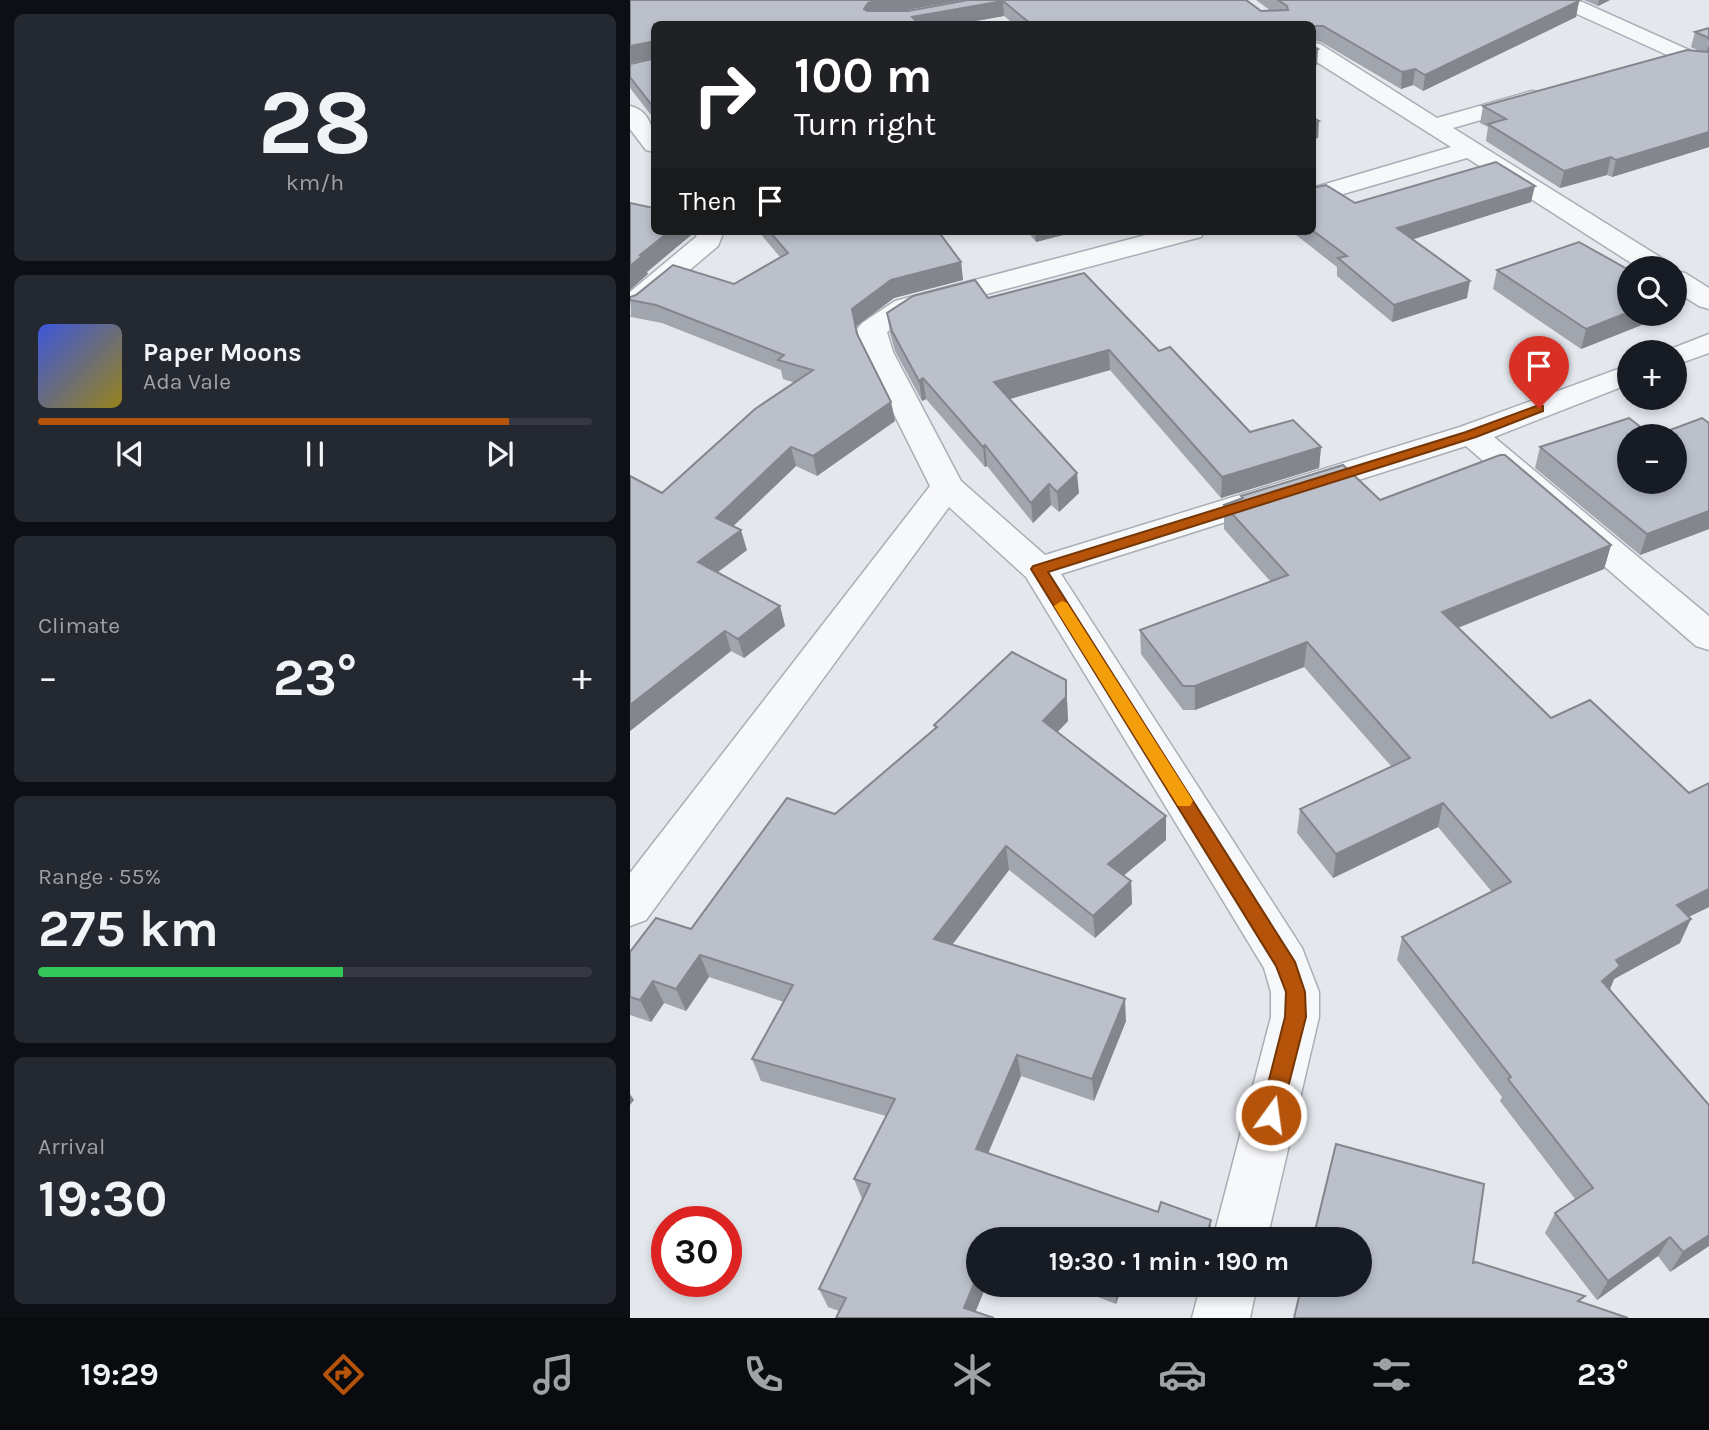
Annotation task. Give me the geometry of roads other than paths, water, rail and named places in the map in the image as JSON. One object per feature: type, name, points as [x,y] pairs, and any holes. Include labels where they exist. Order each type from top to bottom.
[{"type":"street","points":[[899,0],[920,21],[943,12]]},
{"type":"street","points":[[1562,0],[1709,67]]},
{"type":"street","points":[[1316,52],[1639,256]]},
{"type":"street","points":[[1658,63],[1685,56]]},
{"type":"street","points":[[1433,126],[1552,93]]},
{"type":"street","points":[[630,113],[651,141]]},
{"type":"street","points":[[1316,194],[1470,149]]},
{"type":"street","points":[[630,306],[709,240],[710,235]]},
{"type":"street","points":[[1167,235],[905,307],[872,328],[878,352],[947,487],[1039,569],[1285,962],[1296,992],[1296,1017],[1243,1227]]},
{"type":"street","points":[[1687,286],[1709,300]]},
{"type":"street","points":[[1687,351],[1709,343]]},
{"type":"street","points":[[1039,569],[1471,435],[1617,379]]},
{"type":"street","points":[[1471,435],[1709,637]]},
{"type":"street","points":[[630,907],[947,487]]},
{"type":"street","points":[[1220,1318],[1226,1297]]}]
